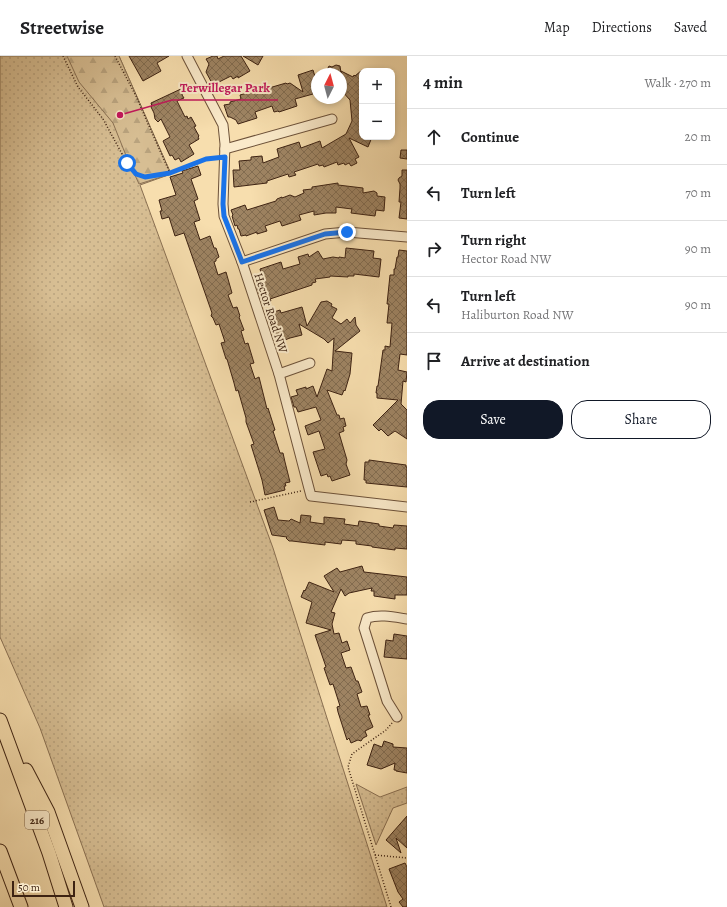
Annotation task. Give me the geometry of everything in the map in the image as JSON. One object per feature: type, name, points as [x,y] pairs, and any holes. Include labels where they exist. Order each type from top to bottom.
[{"type":"highway","name":"216","points":[[0,720],[66,907]]},
{"type":"highway","points":[[6,734],[48,812],[82,907]]},
{"type":"highway","points":[[0,852],[12,907]]},
{"type":"highway","points":[[0,852],[21,907]]},
{"type":"street","name":"Hector Road NW","points":[[187,56],[223,124],[225,153],[224,216],[242,262],[279,374],[309,489]]},
{"type":"street","points":[[225,153],[332,119]]},
{"type":"street","points":[[242,262],[325,234],[347,232],[407,237]]},
{"type":"street","points":[[279,374],[310,363]]},
{"type":"street","points":[[309,489],[311,496],[407,508]]},
{"type":"street","points":[[397,717],[387,702],[364,628],[368,618],[373,616],[407,619]]},
{"type":"path","points":[[63,56],[78,87],[103,119],[127,163],[136,174],[145,177],[170,173],[225,153]]},
{"type":"path","points":[[115,56],[136,96],[170,173]]},
{"type":"path","points":[[250,502],[309,489]]},
{"type":"path","points":[[391,907],[348,767],[352,754],[386,730],[397,717]]},
{"type":"path","points":[[375,855],[407,858]]},
{"type":"green space","points":[[0,56],[119,56],[171,174],[140,185],[273,548],[387,907],[104,907],[40,728],[0,637]]},
{"type":"green space","points":[[67,56],[119,56],[171,174],[139,184],[113,123],[79,82]]},
{"type":"green space","points":[[356,784],[380,797],[407,787],[407,803],[393,808],[376,845]]},
{"type":"building","points":[[129,56],[169,56],[157,63],[161,71],[143,81]]},
{"type":"building","points":[[217,56],[218,59],[224,56],[241,56],[250,71],[238,78],[238,76],[233,79],[231,76],[213,85],[206,72],[209,64],[206,59]]},
{"type":"building","points":[[243,56],[263,56],[258,65]]},
{"type":"building","points":[[336,65],[340,66],[340,68],[328,68],[329,66],[332,67]]},
{"type":"building","points":[[311,71],[311,95],[295,99],[297,106],[279,112],[274,112],[272,106],[255,112],[257,118],[238,124],[236,120],[228,117],[224,105],[241,99],[240,95],[286,83],[290,83],[303,92],[298,75]]},
{"type":"building","points":[[359,73],[359,140],[371,140],[368,147],[349,138],[359,157],[355,159],[357,163],[351,166],[349,163],[345,165],[344,163],[338,165],[337,162],[324,167],[323,165],[319,166],[318,164],[294,172],[296,175],[289,177],[288,174],[267,181],[267,183],[234,187],[233,170],[240,170],[239,161],[251,160],[251,157],[262,156],[263,163],[279,157],[277,149],[299,142],[301,148],[320,141],[322,148],[346,134],[352,121],[350,100],[347,97],[347,74],[353,77]]},
{"type":"building","points":[[183,88],[182,95],[184,98],[177,101],[185,117],[187,116],[188,119],[191,117],[196,126],[194,127],[199,139],[189,145],[194,154],[181,162],[179,158],[175,160],[172,155],[170,156],[163,141],[170,137],[161,119],[158,122],[155,119],[151,103]]},
{"type":"building","points":[[401,150],[407,150],[407,159],[400,158]]},
{"type":"building","points":[[198,166],[201,175],[191,179],[198,199],[194,201],[200,220],[194,222],[200,240],[210,236],[214,248],[216,248],[219,257],[214,262],[218,275],[226,272],[232,293],[228,295],[233,308],[237,307],[240,316],[239,317],[244,330],[241,331],[245,344],[248,343],[254,363],[250,364],[255,379],[259,377],[267,409],[268,408],[275,430],[273,431],[280,453],[283,453],[290,482],[285,483],[285,490],[265,495],[251,445],[254,444],[246,422],[238,390],[236,391],[221,343],[225,342],[219,324],[216,325],[211,316],[212,313],[184,233],[175,236],[169,217],[162,219],[160,211],[162,211],[159,200],[176,195],[170,177]]},
{"type":"building","points":[[402,170],[407,170],[407,219],[399,218],[401,202],[399,202],[400,184],[398,180],[402,176]]},
{"type":"building","points":[[338,183],[338,185],[363,188],[363,193],[374,191],[377,193],[377,196],[385,197],[384,211],[376,210],[375,216],[351,213],[352,209],[336,207],[336,213],[314,215],[314,211],[299,215],[301,220],[282,226],[280,221],[265,226],[267,231],[257,234],[257,232],[246,236],[241,236],[237,225],[235,226],[231,210],[245,205],[247,210],[276,201],[282,197],[290,195],[295,197],[304,193],[303,190],[312,189],[312,187]]},
{"type":"building","points":[[346,248],[374,251],[373,258],[381,259],[379,277],[354,274],[354,276],[348,277],[330,276],[315,279],[316,282],[312,283],[312,285],[270,299],[271,301],[263,304],[256,285],[256,283],[263,281],[260,269],[281,262],[283,269],[300,264],[298,257],[308,254],[309,257],[318,251],[323,259],[333,257],[345,258]]},
{"type":"building","points":[[399,250],[407,251],[407,355],[400,354],[398,370],[407,372],[406,382],[403,381],[401,404],[407,410],[407,439],[395,431],[388,436],[381,429],[379,431],[373,425],[398,400],[377,398],[376,393],[383,350],[385,350],[385,346],[390,347],[392,323],[387,323],[389,304],[387,304],[390,275],[394,275]]},
{"type":"building","points":[[327,301],[332,304],[331,306],[337,309],[332,318],[341,324],[347,319],[350,323],[355,317],[356,325],[360,331],[335,351],[352,353],[350,374],[345,391],[344,390],[342,395],[327,390],[337,415],[339,415],[340,419],[344,418],[346,426],[343,427],[344,431],[339,433],[350,475],[332,481],[330,476],[328,477],[327,474],[321,476],[313,452],[325,449],[319,431],[308,435],[305,426],[321,420],[316,407],[298,412],[296,407],[294,407],[291,397],[298,395],[296,390],[306,387],[306,389],[313,386],[317,397],[327,369],[332,371],[334,338],[328,343],[299,324],[302,335],[277,343],[268,319],[272,317],[271,313],[280,310],[281,313],[302,307],[307,326],[321,302]]},
{"type":"building","points":[[369,460],[406,465],[407,487],[366,483],[366,480],[364,480],[365,462],[369,462]]},
{"type":"building","points":[[274,507],[278,520],[289,521],[291,519],[300,523],[301,515],[311,516],[310,522],[324,524],[324,517],[345,519],[344,524],[358,526],[359,521],[393,528],[394,525],[407,526],[407,549],[395,548],[395,550],[372,547],[356,544],[356,541],[342,540],[341,544],[325,542],[325,545],[289,541],[286,538],[287,537],[272,535],[264,510]]},
{"type":"building","points":[[362,566],[364,572],[407,577],[407,595],[395,595],[395,599],[374,596],[374,591],[371,591],[372,588],[349,593],[345,596],[341,589],[331,612],[335,613],[332,624],[334,634],[339,633],[342,643],[347,641],[350,650],[341,653],[346,668],[351,667],[356,681],[358,681],[362,692],[357,694],[361,707],[367,706],[370,715],[368,715],[373,727],[365,731],[367,736],[361,741],[358,740],[351,743],[349,738],[347,740],[338,712],[337,707],[340,706],[333,684],[330,685],[324,668],[326,667],[315,635],[331,630],[306,623],[312,602],[301,597],[309,582],[334,592],[324,576],[337,568],[340,572]]},
{"type":"building","points":[[394,634],[407,636],[407,659],[384,657],[386,640],[393,641]]},
{"type":"building","points":[[384,741],[393,744],[393,747],[407,748],[407,773],[394,770],[395,763],[381,769],[367,765],[374,744],[382,747]]},
{"type":"building","points":[[407,816],[407,848],[396,838],[401,853],[386,840]]},
{"type":"building","points":[[405,863],[407,867],[407,907],[403,907],[399,902],[403,899],[398,892],[389,869]]},
{"type":"place","name":"Terwillegar Park","points":[[120,115]]},
{"type":"route","points":[[127,163],[136,174],[145,177],[170,173],[211,157],[225,157],[223,204],[224,216],[242,262],[325,234],[347,232]]}]
